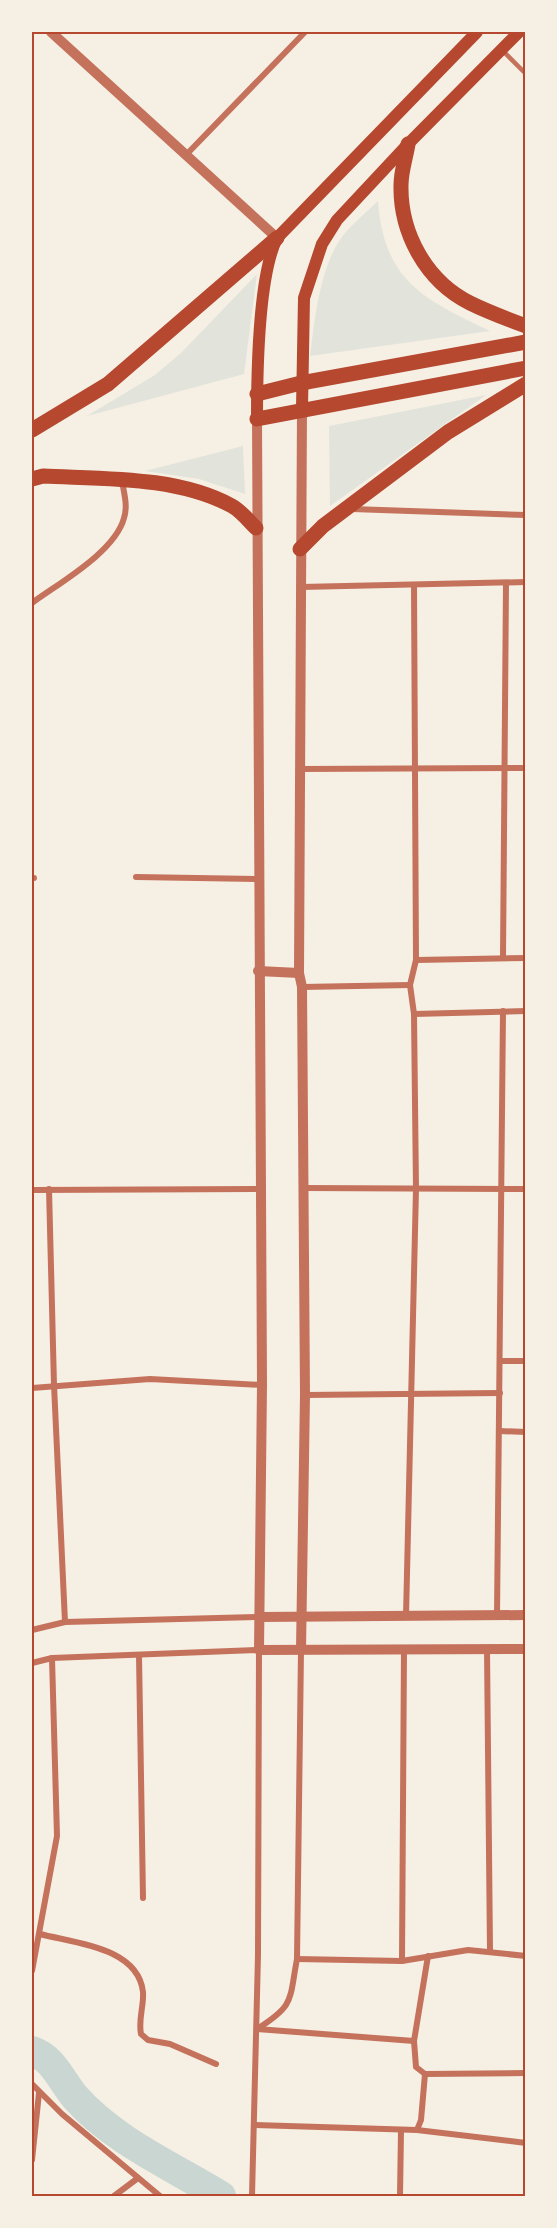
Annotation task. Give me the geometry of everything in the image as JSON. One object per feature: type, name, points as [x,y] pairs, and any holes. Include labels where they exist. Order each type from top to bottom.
[{"type":"highway","points":[[408,144],[401,184],[404,216],[413,246],[436,279],[468,302],[525,326]]},
{"type":"highway","points":[[32,430],[108,384],[277,238]]},
{"type":"highway","points":[[257,394],[301,383],[525,342]]},
{"type":"highway","points":[[257,419],[302,408],[525,368]]},
{"type":"highway","points":[[300,549],[346,508],[448,432],[525,384]]},
{"type":"highway","points":[[37,478],[122,480],[205,494],[234,507],[256,528]]},
{"type":"main road","points":[[257,419],[268,265],[277,238],[477,32]]},
{"type":"main road","points":[[302,408],[304,298],[308,279],[322,244],[337,220],[408,144],[519,32]]},
{"type":"street","points":[[186,156],[305,32]]},
{"type":"street","points":[[57,33],[186,156],[277,238]]},
{"type":"street","points":[[256,2029],[283,2012],[289,2002],[297,1959],[305,1395],[302,987],[299,972],[302,408]]},
{"type":"street","points":[[252,2196],[255,2125],[262,1384],[258,971],[257,419]]},
{"type":"street","points":[[32,603],[92,559],[120,529],[125,516],[122,480]]},
{"type":"street","points":[[346,508],[525,515]]},
{"type":"street","points":[[301,587],[525,582]]},
{"type":"street","points":[[504,958],[506,583]]},
{"type":"street","points":[[406,1616],[416,1189],[414,1014],[410,985],[416,960],[414,585]]},
{"type":"street","points":[[300,769],[525,768]]},
{"type":"street","points":[[136,877],[258,879]]},
{"type":"street","points":[[416,960],[525,958]]},
{"type":"street","points":[[258,971],[299,972]]},
{"type":"street","points":[[302,987],[410,985]]},
{"type":"street","points":[[498,1615],[503,1011]]},
{"type":"street","points":[[414,1014],[525,1011]]},
{"type":"street","points":[[304,1188],[525,1189]]},
{"type":"street","points":[[32,1190],[261,1189]]},
{"type":"street","points":[[49,1190],[64,1622]]},
{"type":"street","points":[[500,1361],[525,1361]]},
{"type":"street","points":[[32,1388],[150,1379],[262,1384]]},
{"type":"street","points":[[305,1395],[500,1393]]},
{"type":"street","points":[[499,1431],[525,1432]]},
{"type":"street","points":[[32,1630],[64,1622],[301,1616],[525,1615]]},
{"type":"street","points":[[487,1649],[490,1952]]},
{"type":"street","points":[[32,1663],[52,1658],[260,1650],[525,1649]]},
{"type":"street","points":[[402,1962],[404,1650]]},
{"type":"street","points":[[139,1655],[143,1898]]},
{"type":"street","points":[[32,1971],[57,1836],[52,1658]]},
{"type":"street","points":[[40,1934],[112,1953],[132,1964],[140,1977],[143,1993],[141,2034],[148,2040],[170,2044],[216,2064]]},
{"type":"street","points":[[297,1959],[402,1962],[468,1950],[525,1956]]},
{"type":"street","points":[[428,1956],[414,2041],[416,2067],[425,2074],[525,2073]]},
{"type":"street","points":[[256,2029],[414,2041]]},
{"type":"street","points":[[417,2130],[421,2120],[425,2074]]},
{"type":"street","points":[[32,2084],[39,2093],[160,2196]]},
{"type":"street","points":[[32,2160],[39,2093]]},
{"type":"street","points":[[255,2125],[417,2130],[525,2144]]},
{"type":"street","points":[[400,2196],[401,2130]]},
{"type":"street","points":[[114,2196],[138,2178]]},
{"type":"lane","points":[[501,50],[525,74]]},
{"type":"shaded area","points":[[378,201],[382,228],[389,251],[398,269],[427,297],[490,331],[310,356],[320,292],[330,260],[345,233]]},
{"type":"shaded area","points":[[257,274],[244,374],[87,416],[155,375],[182,352]]},
{"type":"shaded area","points":[[486,395],[330,506],[329,426]]},
{"type":"shaded area","points":[[243,446],[245,494],[199,479],[145,471]]},
{"type":"waterway","points":[[32,2051],[51,2064],[75,2097],[107,2127],[144,2152],[221,2196]]}]
